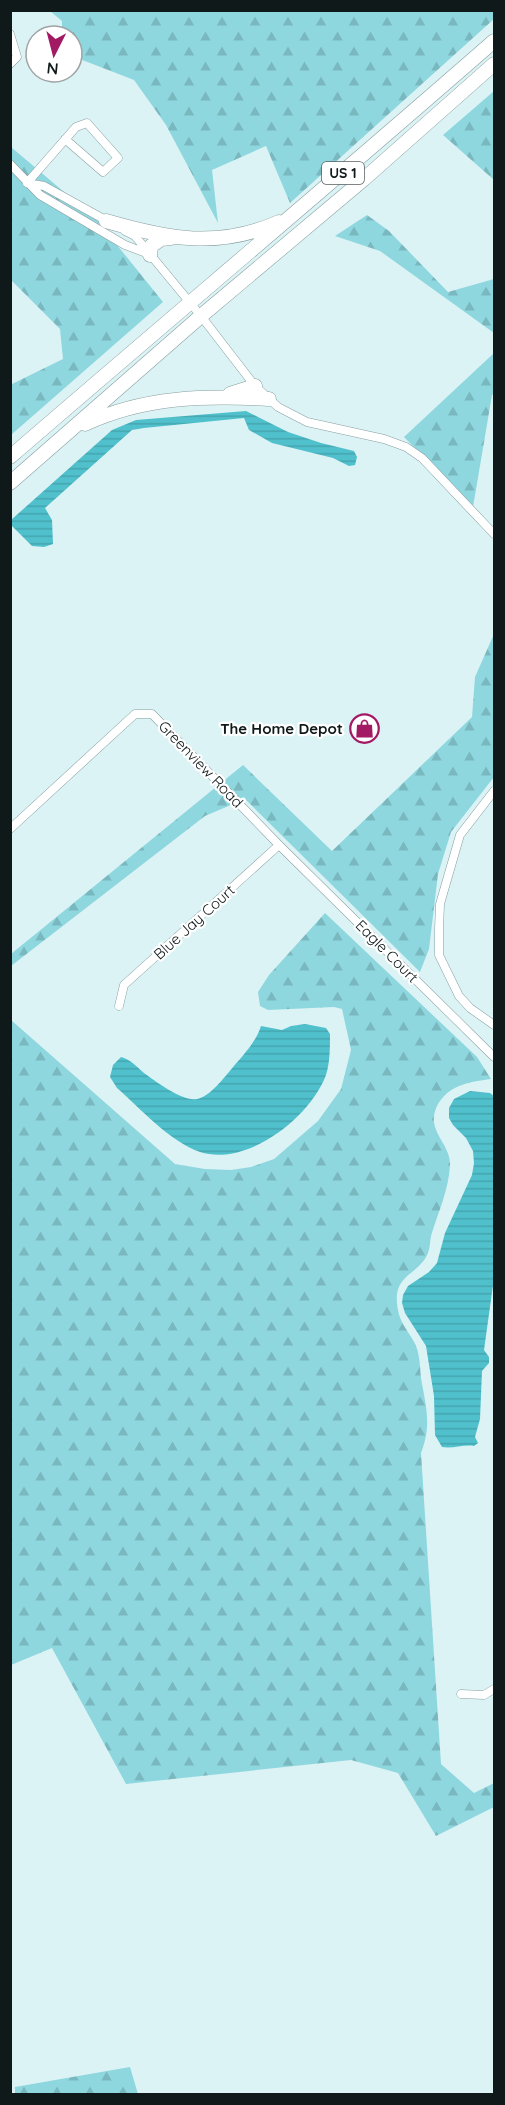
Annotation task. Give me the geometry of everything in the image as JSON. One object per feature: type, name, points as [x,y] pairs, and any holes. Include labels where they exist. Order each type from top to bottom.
[{"type":"highway","name":"US 1","points":[[10,457],[295,215],[495,41]]},
{"type":"highway","name":"US 1","points":[[10,483],[201,316],[364,180],[495,64]]},
{"type":"highway","points":[[106,221],[147,233],[179,237],[229,238],[264,228],[295,215]]},
{"type":"highway","points":[[150,255],[152,246],[162,239],[179,237]]},
{"type":"highway","points":[[222,396],[255,386]]},
{"type":"highway","points":[[72,429],[111,412],[140,404],[222,396],[269,399]]},
{"type":"street","points":[[10,34],[17,57],[10,64]]},
{"type":"street","points":[[27,183],[65,139],[76,127],[87,123],[118,158],[103,172],[65,139]]},
{"type":"street","points":[[10,164],[40,195],[124,245],[150,255]]},
{"type":"street","points":[[27,183],[44,186],[135,236],[255,386],[269,399],[289,414],[307,422],[375,437],[406,447],[422,459],[495,534]]},
{"type":"street","name":"Greenview Road","points":[[10,829],[135,714],[144,713],[152,714],[158,719],[279,845]]},
{"type":"street","points":[[495,790],[460,835],[440,904],[438,929],[440,955],[459,996],[470,1008],[495,1025]]},
{"type":"street","name":"Blue Jay Court","points":[[119,1006],[124,986],[279,845]]},
{"type":"street","name":"Eagle Court","points":[[279,845],[495,1057]]},
{"type":"street","points":[[461,1694],[484,1695],[495,1689]]},
{"type":"green space","points":[[494,10],[494,19],[290,203],[266,146],[212,170],[218,223],[166,125],[134,80],[84,61],[84,24],[62,24],[62,21],[50,11]]},
{"type":"green space","points":[[494,91],[494,180],[443,135]]},
{"type":"green space","points":[[11,147],[96,219],[163,302],[11,435],[10,385],[63,359],[60,329],[11,280]]},
{"type":"green space","points":[[367,215],[389,231],[448,292],[494,279],[494,333],[380,251],[335,236]]},
{"type":"green space","points":[[494,353],[494,394],[473,507],[404,437]]},
{"type":"green space","points":[[494,634],[494,777],[451,832],[438,874],[429,949],[420,972],[245,799],[205,816],[11,966],[11,954],[243,765],[332,851],[472,717],[475,677]]},
{"type":"green space","points":[[325,913],[477,1057],[491,1079],[467,1083],[453,1089],[437,1106],[434,1123],[449,1157],[448,1183],[428,1253],[424,1261],[402,1282],[397,1298],[401,1320],[417,1350],[427,1416],[426,1434],[421,1453],[441,1764],[474,1793],[494,1783],[494,1807],[436,1836],[398,1773],[351,1760],[126,1784],[52,1648],[11,1665],[11,1020],[175,1164],[205,1169],[231,1170],[251,1167],[274,1159],[318,1121],[341,1089],[351,1050],[342,1009],[334,1007],[268,1010],[260,1006],[258,992],[269,975]]},
{"type":"green space","points":[[130,2067],[138,2094],[15,2094],[15,2087]]},
{"type":"shaded area","points":[[246,411],[288,432],[354,451],[357,457],[355,465],[349,466],[333,458],[272,443],[249,430],[244,418],[132,430],[45,508],[52,520],[53,544],[44,547],[32,546],[11,525],[11,520],[112,430],[136,420]]},
{"type":"shaded area","points":[[305,1024],[326,1028],[330,1034],[330,1055],[326,1075],[318,1091],[306,1107],[275,1135],[256,1146],[237,1152],[218,1155],[200,1152],[177,1140],[117,1088],[110,1077],[113,1065],[121,1057],[169,1090],[191,1099],[202,1098],[211,1092],[252,1044],[261,1026],[282,1030]]},
{"type":"shaded area","points":[[470,1091],[490,1093],[494,1096],[494,1278],[484,1350],[489,1357],[489,1363],[482,1371],[480,1419],[475,1437],[478,1443],[474,1446],[442,1447],[435,1435],[434,1396],[426,1346],[405,1313],[402,1303],[408,1286],[429,1272],[437,1263],[445,1233],[472,1175],[473,1151],[466,1138],[449,1118],[449,1108],[454,1099]]},
{"type":"place","name":"The Home Depot","points":[[364,728]]}]
